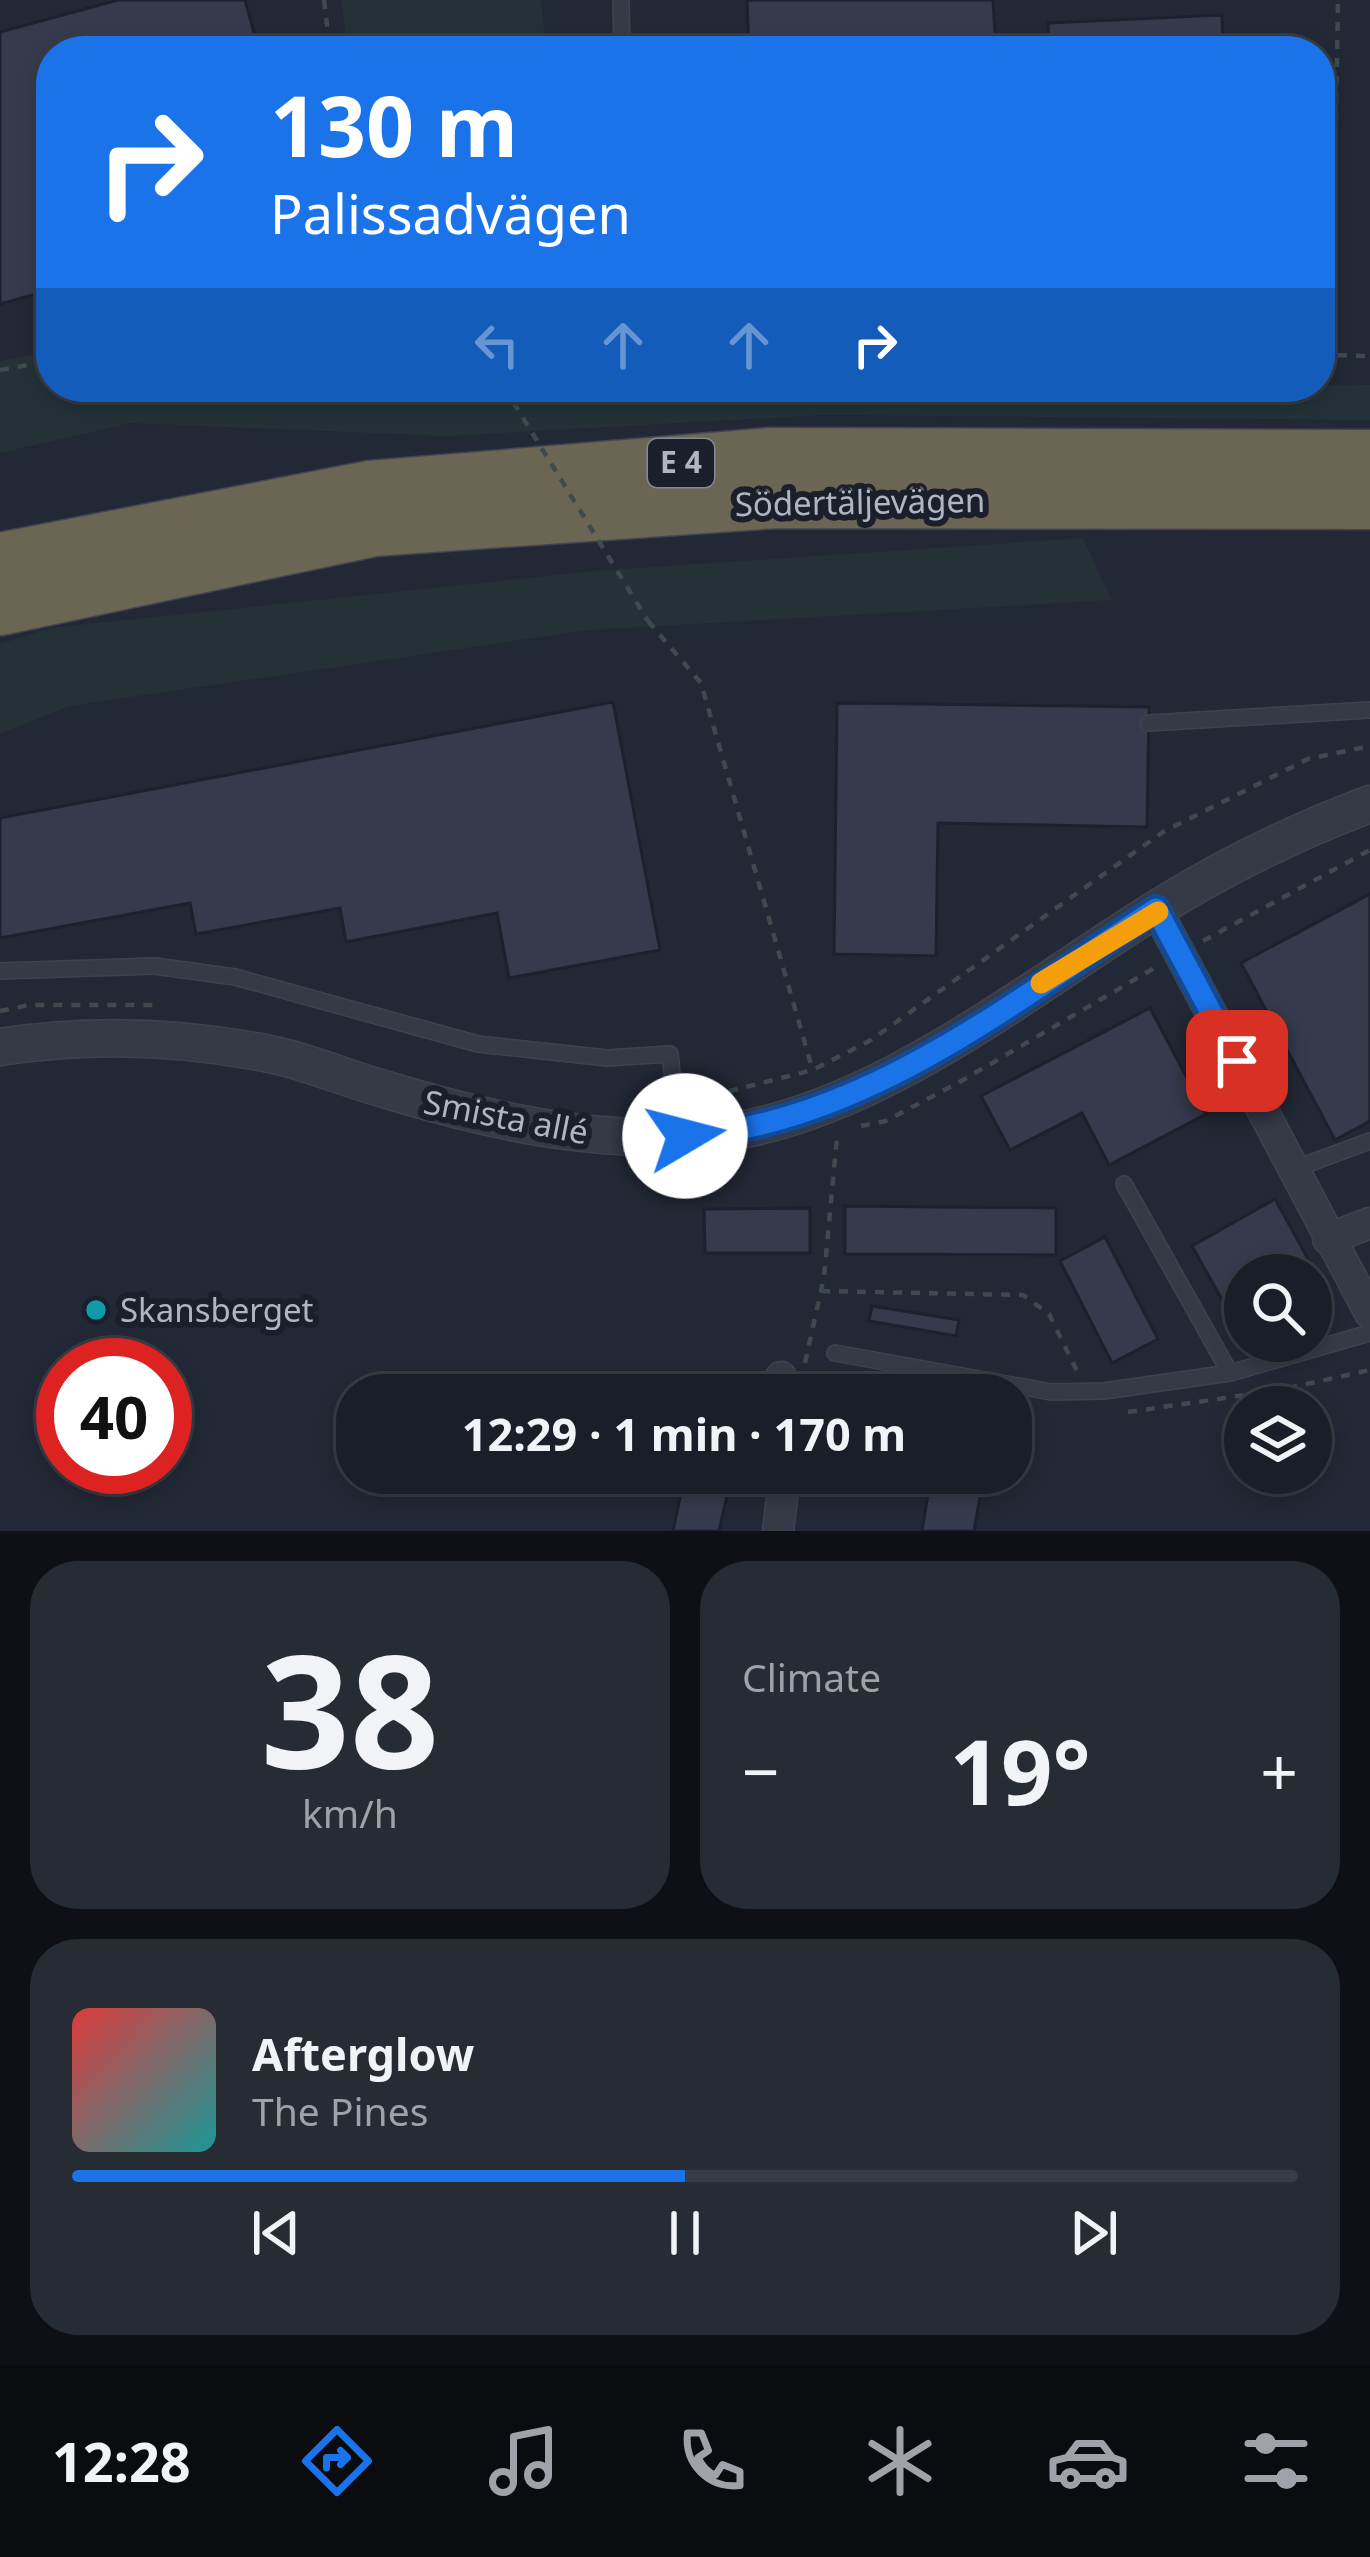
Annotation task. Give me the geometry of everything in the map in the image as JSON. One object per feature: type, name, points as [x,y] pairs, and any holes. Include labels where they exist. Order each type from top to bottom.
[{"type":"highway","name":"Södertäljevägen","points":[[0,560],[370,488],[771,455],[1370,457]]},
{"type":"highway","name":"Södertäljevägen","points":[[0,608],[374,529],[777,501],[1370,502]]},
{"type":"street","name":"Smista allé","points":[[0,1047],[100,1038],[257,1051],[442,1107],[526,1126],[605,1137],[710,1134],[825,1102],[951,1041],[1156,909],[1322,822],[1370,804]]},
{"type":"street","points":[[1156,909],[1370,1313]]},
{"type":"street","points":[[1328,1239],[1370,1223]]},
{"type":"street","points":[[778,1531],[782,1494]]},
{"type":"lane","points":[[621,0],[622,36]]},
{"type":"lane","points":[[1149,723],[1370,710]]},
{"type":"lane","points":[[0,970],[155,966],[235,977],[478,1044],[607,1058],[670,1054],[675,1101]]},
{"type":"lane","points":[[1294,1169],[1370,1141]]},
{"type":"lane","points":[[1124,1184],[1230,1373]]},
{"type":"lane","points":[[836,1353],[1051,1392],[1230,1373],[1370,1333]]},
{"type":"path","points":[[324,0],[328,36]]},
{"type":"path","points":[[1335,178],[1338,0]]},
{"type":"path","points":[[1335,355],[1370,356]]},
{"type":"path","points":[[0,370],[36,364]]},
{"type":"path","points":[[516,402],[648,621],[701,682],[825,1102],[821,1291],[803,1368],[796,1374]]},
{"type":"path","points":[[825,1102],[871,1040],[1163,832],[1308,759],[1370,746]]},
{"type":"path","points":[[675,1101],[825,1102],[886,1121],[1370,850]]},
{"type":"path","points":[[0,1011],[29,1005],[163,1005]]},
{"type":"path","points":[[821,1291],[1023,1294],[1049,1314],[1085,1390]]},
{"type":"shaded area","points":[[341,0],[541,0],[545,36],[346,36]]},
{"type":"shaded area","points":[[36,354],[36,402],[1335,402],[1335,385],[1370,385],[1370,420],[824,415],[447,436],[131,423],[0,453],[0,361]]},
{"type":"shaded area","points":[[1083,538],[1112,600],[588,630],[69,706],[0,734],[0,644],[50,628],[595,571]]},
{"type":"building","points":[[118,0],[245,0],[255,36],[36,36],[36,294],[0,304],[0,32]]},
{"type":"building","points":[[747,0],[993,0],[995,36],[748,36]]},
{"type":"building","points":[[1222,15],[1223,36],[1048,36],[1048,23]]},
{"type":"building","points":[[613,702],[660,950],[509,978],[497,913],[346,942],[340,908],[196,934],[190,903],[0,938],[0,818]]},
{"type":"building","points":[[837,703],[1149,707],[1147,827],[938,823],[936,956],[834,954]]},
{"type":"building","points":[[1370,894],[1370,1121],[1335,1140],[1241,963]]},
{"type":"building","points":[[1150,1008],[1206,1114],[1109,1165],[1082,1113],[1010,1150],[981,1096]]},
{"type":"building","points":[[1275,1199],[1305,1254],[1224,1254],[1224,1303],[1192,1246]]},
{"type":"building","points":[[845,1206],[1056,1208],[1056,1255],[845,1254]]},
{"type":"building","points":[[810,1208],[810,1253],[705,1253],[704,1209]]},
{"type":"building","points":[[1105,1237],[1158,1339],[1112,1363],[1060,1261]]},
{"type":"building","points":[[872,1306],[959,1320],[956,1336],[869,1321]]},
{"type":"building","points":[[681,1494],[727,1494],[719,1531],[673,1531]]},
{"type":"building","points":[[928,1494],[980,1496],[974,1531],[922,1531]]},
{"type":"slow traffic","points":[[1041,983],[1156,909],[1158,912]]},
{"type":"place","name":"Skansberget","points":[[96,1310]]},
{"type":"route","points":[[685,1136],[776,1121],[825,1105],[951,1041],[1156,909],[1237,1061]]}]
